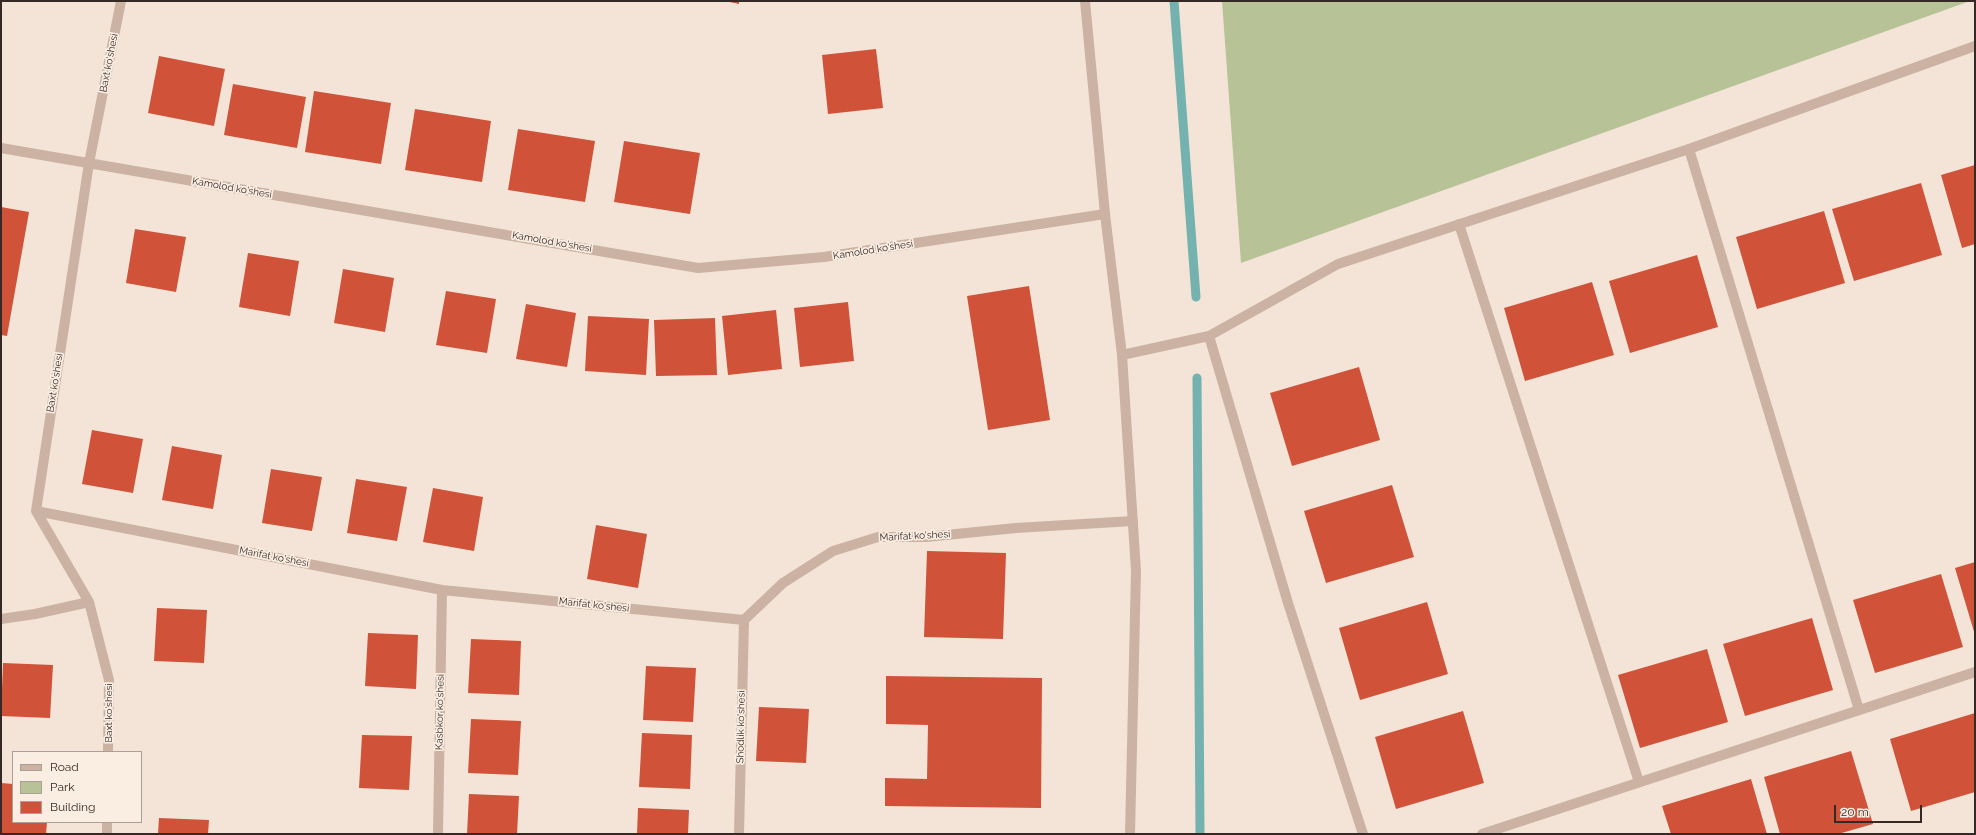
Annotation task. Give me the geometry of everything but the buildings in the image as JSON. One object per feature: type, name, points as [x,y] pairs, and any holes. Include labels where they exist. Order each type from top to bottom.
[{"type":"street","name":"Baxt ko'shesi","points":[[108,751],[109,680],[89,602],[36,510],[89,163],[121,1]]},
{"type":"street","points":[[1085,1],[1105,214],[1122,356],[1136,571],[1130,834]]},
{"type":"street","points":[[1122,356],[1209,336],[1338,264],[1689,149],[1975,46]]},
{"type":"street","name":"Kamolod ko'shesi","points":[[1,148],[698,268],[824,257],[1105,214]]},
{"type":"street","points":[[1689,149],[1859,710]]},
{"type":"street","points":[[1459,224],[1639,782]]},
{"type":"street","points":[[1209,336],[1288,603],[1363,834]]},
{"type":"street","name":"Marifat ko'shesi","points":[[36,510],[442,590],[744,620],[783,583],[833,551],[878,537],[926,537],[1016,528],[1133,521]]},
{"type":"street","name":"Kasbkor ko'shesi","points":[[438,834],[442,590]]},
{"type":"street","points":[[1,619],[35,614],[89,602]]},
{"type":"street","name":"Shodlik ko'shesi","points":[[739,834],[744,620]]},
{"type":"street","points":[[1482,834],[1975,672]]},
{"type":"street","points":[[107,823],[107,834]]},
{"type":"green space","points":[[1222,1],[1970,1],[1241,263]]},
{"type":"waterway","points":[[1174,1],[1196,297]]},
{"type":"waterway","points":[[1197,378],[1200,834]]}]
